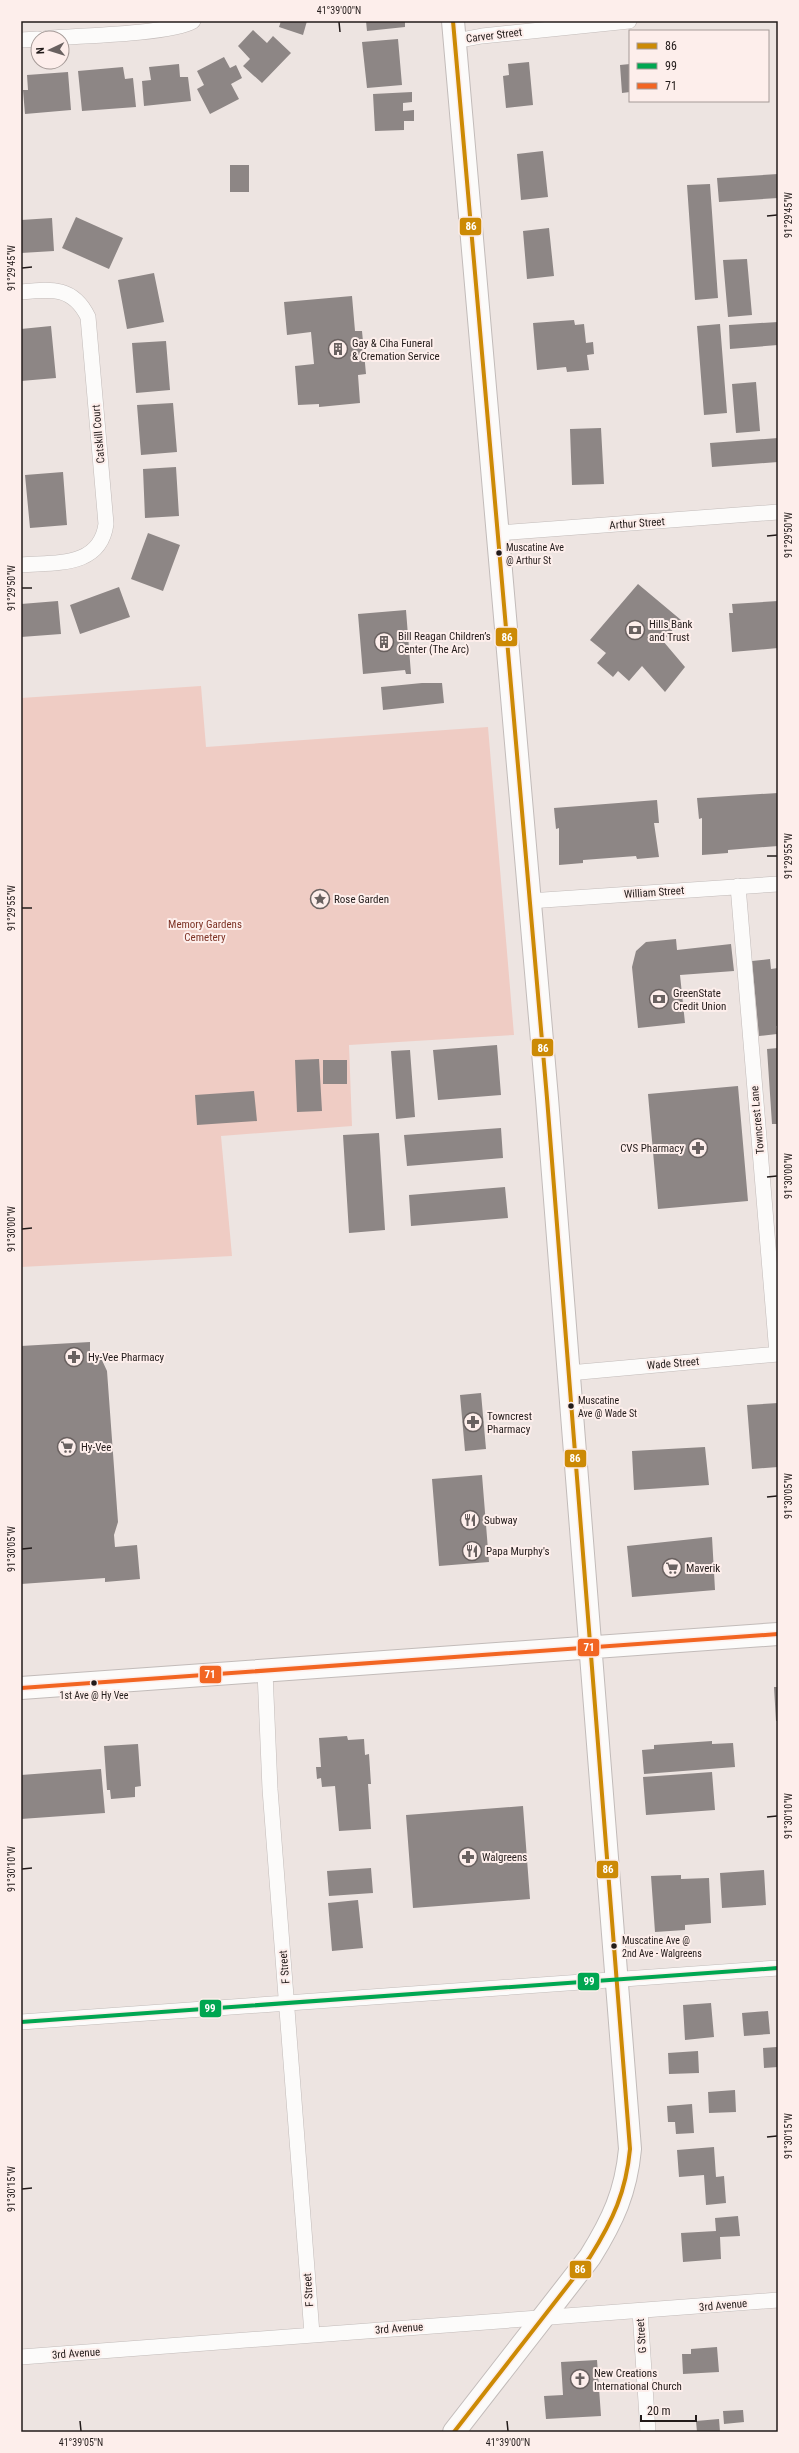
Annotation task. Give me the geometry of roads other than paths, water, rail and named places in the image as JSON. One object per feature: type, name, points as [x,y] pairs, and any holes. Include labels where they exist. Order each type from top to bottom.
[{"type":"main road","points":[[454,31],[569,1373],[630,2149],[628,2174],[620,2204],[609,2227],[590,2257],[545,2317],[454,2432]]},
{"type":"main road","points":[[21,1688],[265,1672],[778,1634]]},
{"type":"street","points":[[70,36],[182,26],[193,21]]},
{"type":"street","name":"Carver Street","points":[[454,31],[482,36],[629,21]]},
{"type":"street","name":"Catskill Court","points":[[21,292],[49,290],[62,291],[75,298],[88,317],[106,524],[102,539],[94,552],[80,560],[21,565]]},
{"type":"street","name":"Arthur Street","points":[[497,533],[778,512]]},
{"type":"street","name":"William Street","points":[[529,901],[778,884]]},
{"type":"street","name":"Towncrest Lane","points":[[738,886],[777,1354]]},
{"type":"street","name":"Wade Street","points":[[569,1373],[777,1354]]},
{"type":"street","name":"F Street","points":[[265,1672],[270,1789],[312,2334]]},
{"type":"street","points":[[21,2022],[778,1968]]},
{"type":"street","name":"3rd Avenue","points":[[21,2357],[778,2300]]},
{"type":"street","name":"G Street","points":[[640,2311],[648,2432]]},
{"type":"place","name":"Gay & Ciha Funeral & Cremation Service","points":[[338,349]]},
{"type":"place","name":"Muscatine Ave @ Arthur St","points":[[499,553]]},
{"type":"place","name":"Hills Bank and Trust","points":[[635,630]]},
{"type":"place","name":"Bill Reagan Children’s Center (The Arc)","points":[[384,642]]},
{"type":"place","name":"Rose Garden","points":[[320,899]]},
{"type":"place","name":"GreenState Credit Union","points":[[659,999]]},
{"type":"place","name":"CVS Pharmacy","points":[[698,1148]]},
{"type":"place","name":"Hy-Vee Pharmacy","points":[[74,1357]]},
{"type":"place","name":"Muscatine Ave @ Wade St","points":[[571,1406]]},
{"type":"place","name":"Towncrest Pharmacy","points":[[473,1422]]},
{"type":"place","name":"Hy-Vee","points":[[67,1447]]},
{"type":"place","name":"Subway","points":[[470,1520]]},
{"type":"place","name":"Papa Murphy's","points":[[472,1551]]},
{"type":"place","name":"Maverik","points":[[672,1568]]},
{"type":"place","name":"1st Ave @ Hy Vee","points":[[94,1683]]},
{"type":"place","name":"Walgreens","points":[[468,1857]]},
{"type":"place","name":"Muscatine Ave @ 2nd Ave - Walgreens","points":[[614,1946]]},
{"type":"place","name":"New Creations International Church","points":[[580,2379]]},
{"type":"park label","name":"Memory Gardens Cemetery","points":[[205,930]]}]
